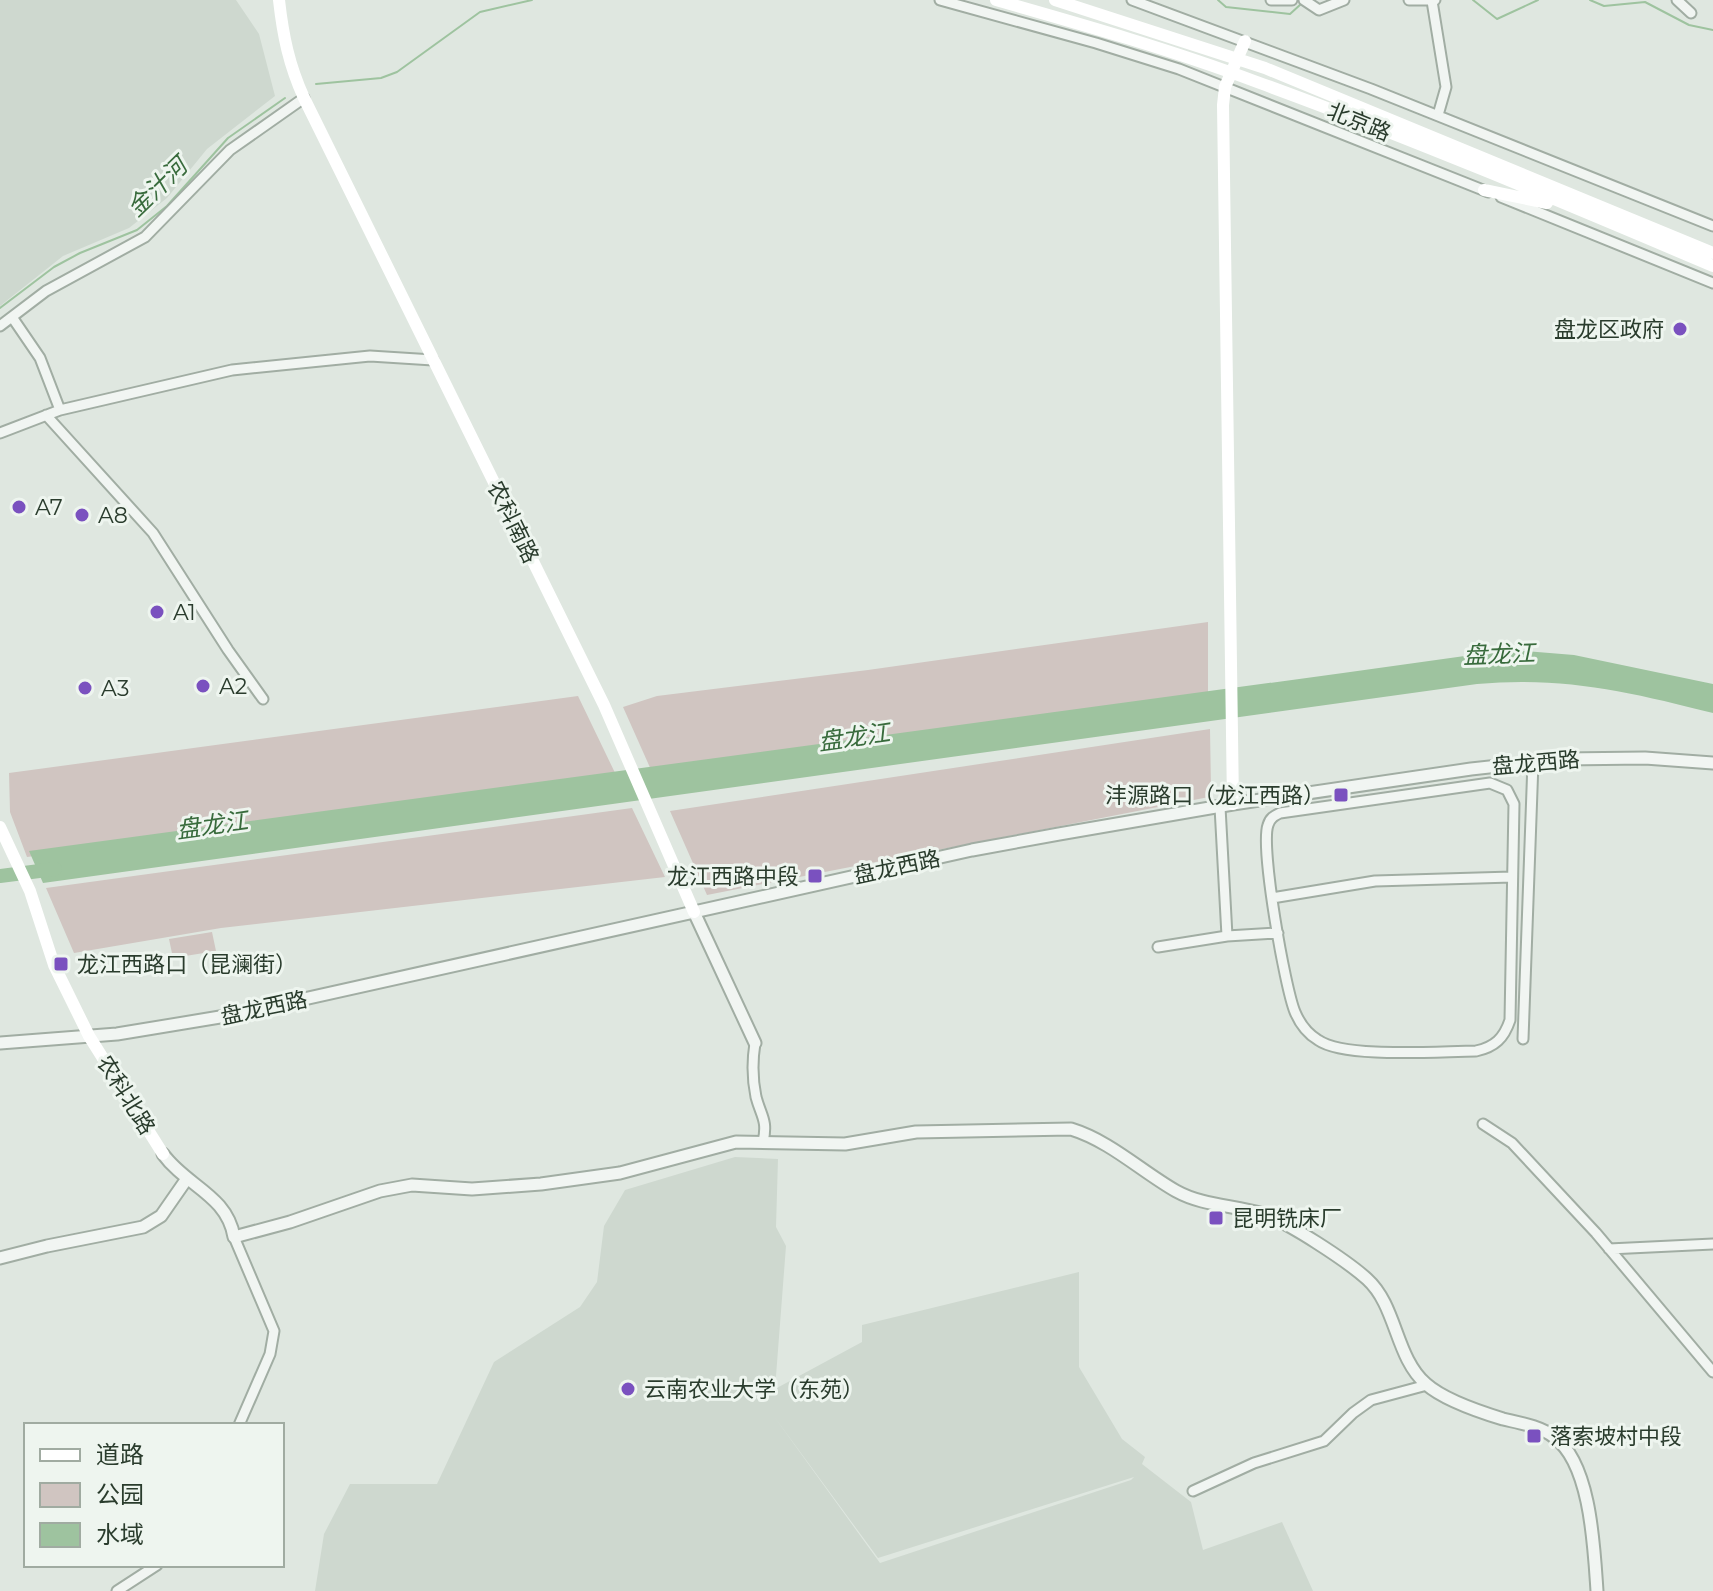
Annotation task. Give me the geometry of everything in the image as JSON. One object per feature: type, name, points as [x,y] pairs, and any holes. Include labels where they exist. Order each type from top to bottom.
[{"type":"main road","name":"农科南路","points":[[279,0],[284,45],[304,98],[625,751],[694,912]]},
{"type":"main road","name":"北京路","points":[[996,0],[1231,73],[1577,208],[1713,266]]},
{"type":"main road","name":"北京路","points":[[1055,0],[1236,58],[1713,253]]},
{"type":"main road","points":[[1226,806],[1233,720],[1223,105],[1225,87],[1245,41]]},
{"type":"main road","points":[[1484,190],[1577,208]]},
{"type":"main road","name":"农科北路","points":[[2,836],[27,893],[46,968],[149,1146],[163,1154]]},
{"type":"street","points":[[940,0],[1179,69],[1713,283]]},
{"type":"street","points":[[1133,0],[1438,115],[1713,226]]},
{"type":"street","points":[[1271,0],[1292,0]]},
{"type":"street","points":[[1307,2],[1319,10],[1344,0]]},
{"type":"street","points":[[1409,0],[1434,0],[1446,87],[1438,115]]},
{"type":"street","points":[[1677,0],[1691,13]]},
{"type":"street","points":[[0,326],[46,291],[145,237],[230,150],[304,98]]},
{"type":"street","points":[[12,317],[40,358],[60,410]]},
{"type":"street","points":[[0,433],[60,410],[232,370],[370,356],[433,360]]},
{"type":"street","points":[[46,415],[153,533],[263,699]]},
{"type":"street","name":"盘龙西路","points":[[0,1043],[183,1024],[262,1009],[972,850],[1226,806],[1563,759],[1645,758],[1713,763]]},
{"type":"street","points":[[1523,1039],[1533,762]]},
{"type":"street","points":[[1490,783],[1501,785],[1513,800],[1510,1020],[1502,1037],[1496,1043],[1476,1051],[1367,1051],[1341,1049],[1319,1041],[1301,1023],[1294,1010],[1272,898],[1266,830],[1275,815],[1490,783]]},
{"type":"street","points":[[1226,806],[1227,936]]},
{"type":"street","points":[[1272,898],[1375,881],[1512,877]]},
{"type":"street","name":"农科南路","points":[[694,912],[755,1043]]},
{"type":"street","points":[[1158,947],[1227,936],[1278,933]]},
{"type":"street","points":[[755,1043],[752,1063],[757,1100],[766,1120],[763,1142]]},
{"type":"street","points":[[1483,1124],[1512,1143],[1609,1249],[1713,1372]]},
{"type":"street","points":[[234,1237],[290,1222],[380,1191],[412,1185],[472,1189],[541,1184],[620,1173],[719,1144],[845,1144],[916,1132],[1071,1129],[1089,1135],[1176,1191],[1197,1201],[1263,1214],[1277,1221],[1366,1278],[1379,1292],[1400,1343],[1427,1385],[1472,1408],[1542,1429],[1567,1448],[1581,1477],[1597,1591]]},
{"type":"street","points":[[163,1154],[186,1180],[209,1195],[226,1212],[274,1331],[267,1362],[240,1423]]},
{"type":"street","points":[[0,1258],[143,1227],[161,1216],[186,1180]]},
{"type":"street","points":[[1609,1249],[1713,1244]]},
{"type":"street","points":[[1193,1491],[1254,1463],[1324,1441],[1371,1400],[1427,1385]]},
{"type":"street","points":[[117,1591],[154,1567]]},
{"type":"shaded area","points":[[0,0],[236,0],[259,34],[275,96],[207,149],[167,198],[129,228],[63,256],[0,306]]},
{"type":"shaded area","name":"云南农业大学（东苑）","points":[[735,1157],[778,1159],[776,1227],[786,1246],[775,1389],[862,1342],[862,1325],[1079,1272],[1079,1367],[1122,1439],[1145,1457],[1142,1464],[1191,1502],[1203,1550],[1282,1522],[1313,1591],[315,1591],[324,1534],[350,1484],[437,1484],[494,1362],[580,1307],[597,1282],[604,1226],[625,1190]],"holes":[[[773,1415],[878,1558],[1134,1477],[880,1563]]]},
{"type":"green space","points":[[1208,622],[1208,696],[652,772],[623,707],[657,696]]},
{"type":"green space","points":[[578,696],[617,777],[27,857],[10,812],[9,773]]},
{"type":"green space","points":[[1210,729],[1209,797],[707,895],[670,811]]},
{"type":"green space","points":[[632,808],[665,877],[221,928],[74,953],[46,888]]},
{"type":"green space","points":[[212,932],[216,951],[173,958],[169,939]]},
{"type":"water","points":[[1525,651],[1574,655],[1713,684],[1713,713],[1653,698],[1568,684],[1477,684],[43,883],[29,851],[1479,654]]},
{"type":"waterway","name":"金汁河","points":[[316,84],[381,78],[397,72],[480,12],[532,0]]},
{"type":"waterway","name":"金汁河","points":[[1218,0],[1226,7],[1290,14],[1301,4]]},
{"type":"waterway","name":"金汁河","points":[[1473,0],[1497,19],[1538,0]]},
{"type":"waterway","name":"金汁河","points":[[1590,0],[1604,6],[1645,2],[1689,25],[1713,30]]},
{"type":"waterway","name":"金汁河","points":[[0,308],[54,267],[137,230],[167,206],[228,138],[285,98]]},
{"type":"waterway","name":"盘龙江","points":[[0,876],[55,869]]},
{"type":"place","name":"盘龙区政府","points":[[1680,329]]},
{"type":"place","name":"A7","points":[[19,507]]},
{"type":"place","name":"A8","points":[[82,515]]},
{"type":"place","name":"A1","points":[[157,612]]},
{"type":"place","name":"A2","points":[[203,686]]},
{"type":"place","name":"A3","points":[[85,688]]},
{"type":"place","name":"沣源路口（龙江西路）","points":[[1341,795]]},
{"type":"place","name":"龙江西路中段","points":[[815,876]]},
{"type":"place","name":"龙江西路口（昆澜街）","points":[[61,964]]},
{"type":"place","name":"昆明铣床厂","points":[[1216,1218]]},
{"type":"place","name":"云南农业大学（东苑）","points":[[628,1389]]},
{"type":"place","name":"落索坡村中段","points":[[1534,1436]]}]
